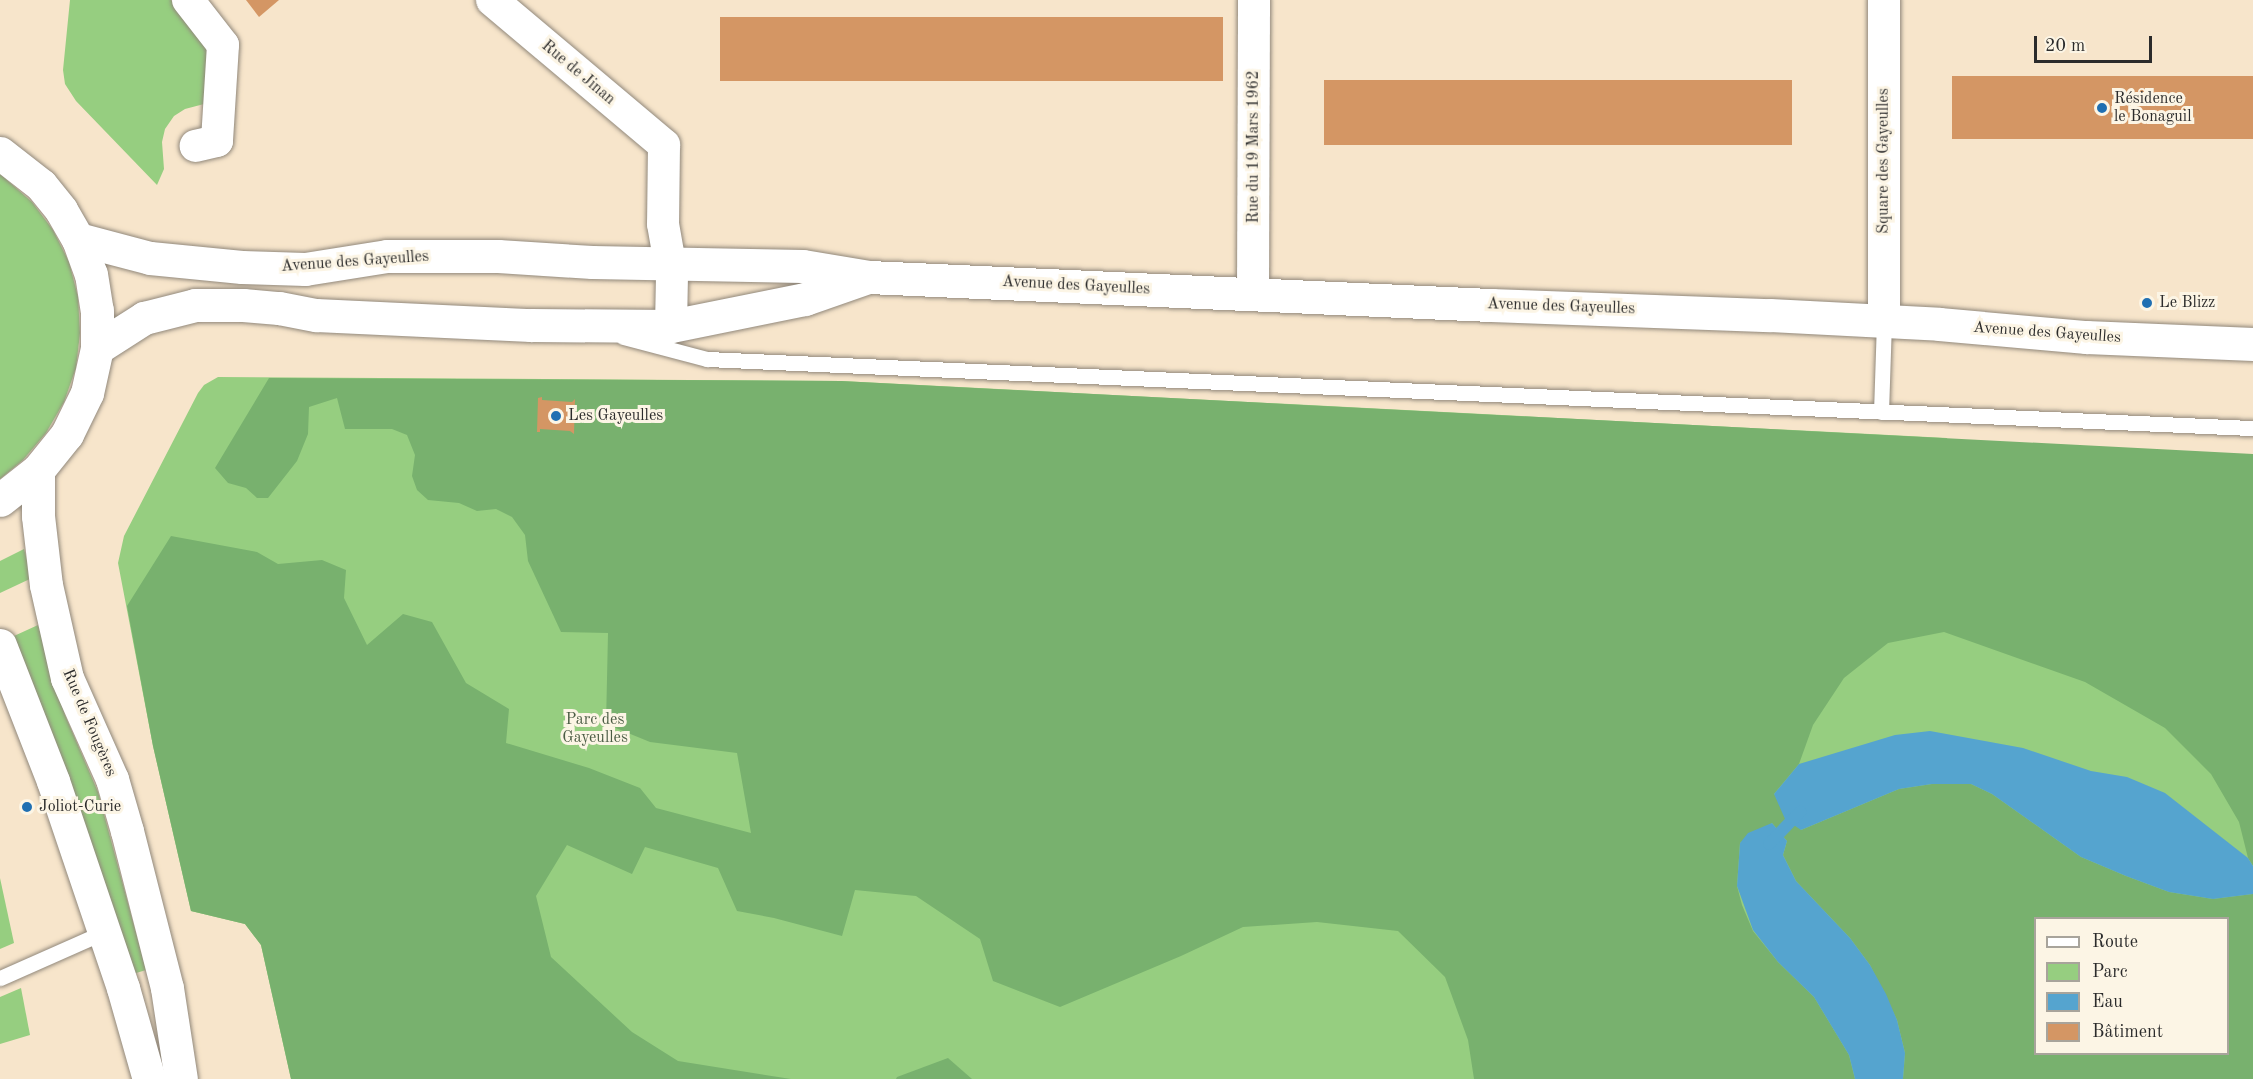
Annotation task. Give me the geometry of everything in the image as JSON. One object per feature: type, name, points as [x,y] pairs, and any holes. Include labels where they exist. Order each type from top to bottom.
[{"type":"street","points":[[188,0],[223,45],[217,141],[196,146]]},
{"type":"street","name":"Rue de Jinan","points":[[492,0],[664,145],[663,224],[670,263]]},
{"type":"street","name":"Rue du 19 Mars 1962","points":[[1253,294],[1254,0]]},
{"type":"street","name":"Square des Gayeulles","points":[[1884,0],[1884,323]]},
{"type":"street","points":[[0,153],[41,185],[61,210],[78,239],[91,274],[97,310],[97,348],[87,393],[67,434],[38,470],[0,500]]},
{"type":"street","name":"Avenue des Gayeulles","points":[[78,239],[150,258],[242,267],[305,269],[387,256],[498,256],[592,262],[803,266],[869,277],[1747,314],[2253,344]]},
{"type":"street","points":[[670,263],[672,275],[671,326]]},
{"type":"street","name":"Avenue des Gayeulles","points":[[97,348],[144,318],[195,305],[279,308],[316,315],[583,326],[671,326],[805,299],[869,277]]},
{"type":"street","name":"Rue de Fougères","points":[[38,470],[38,516],[46,585],[64,668],[112,779],[127,831],[167,988],[181,1079]]},
{"type":"street","points":[[3,654],[53,781],[104,932],[149,1079]]},
{"type":"lane","points":[[1881,412],[1884,323]]},
{"type":"lane","points":[[583,326],[707,360],[2253,428]]},
{"type":"lane","points":[[0,978],[104,932]]},
{"type":"green space","points":[[70,0],[171,0],[209,49],[204,104],[185,109],[174,116],[165,129],[162,142],[164,169],[157,185],[76,101],[65,84],[63,70]]},
{"type":"green space","points":[[0,174],[32,202],[53,230],[69,262],[78,297],[80,333],[76,368],[64,402],[46,433],[23,460],[0,479]]},
{"type":"green space","name":"Parc des Gayeulles","points":[[218,377],[841,381],[1947,438],[1982,619],[2253,745],[2253,1079],[291,1079],[261,945],[245,924],[191,911],[153,746],[118,563],[124,536],[204,385]]},
{"type":"green space","name":"Parc des Gayeulles","points":[[269,378],[841,381],[2253,454],[2253,866],[2248,858],[2239,822],[2211,774],[2165,728],[2085,682],[1944,632],[1888,643],[1844,678],[1813,725],[1799,764],[1774,794],[1801,830],[1899,789],[1932,784],[1971,784],[1992,794],[2081,857],[2126,876],[2169,892],[2213,899],[2253,894],[2253,1079],[1903,1079],[1905,1053],[1897,1020],[1870,965],[1850,938],[1796,881],[1783,855],[1787,841],[1772,823],[1740,843],[1737,886],[1742,905],[1753,931],[1778,962],[1814,997],[1849,1055],[1855,1079],[1474,1079],[1468,1040],[1445,977],[1398,931],[1317,922],[1243,927],[1060,1007],[993,981],[980,939],[916,896],[855,890],[842,936],[737,911],[718,868],[645,847],[632,874],[567,845],[536,896],[551,957],[632,1032],[678,1061],[791,1079],[291,1079],[261,945],[245,924],[191,911],[153,746],[127,606],[171,536],[257,552],[278,564],[322,560],[346,570],[344,598],[367,645],[403,614],[432,622],[466,683],[509,709],[506,743],[589,768],[640,788],[656,808],[751,833],[737,753],[650,742],[606,724],[608,633],[561,632],[528,561],[525,535],[512,517],[496,509],[477,511],[459,503],[428,500],[417,490],[412,476],[415,455],[407,435],[392,429],[345,429],[337,398],[309,407],[308,434],[297,461],[268,498],[257,498],[246,488],[228,483],[215,468]]},
{"type":"green space","points":[[24,549],[32,578],[0,593],[0,561]]},
{"type":"green space","points":[[38,625],[65,715],[98,792],[146,970],[133,974],[81,818],[14,636]]},
{"type":"green space","points":[[0,878],[14,943],[0,949]]},
{"type":"green space","points":[[21,988],[30,1035],[0,1044],[0,997]]},
{"type":"green space","points":[[948,1058],[972,1079],[896,1079],[897,1077]]},
{"type":"water","points":[[1930,731],[2023,748],[2091,771],[2127,777],[2165,793],[2248,858],[2253,866],[2253,894],[2213,899],[2169,892],[2126,876],[2081,857],[1992,794],[1971,784],[1932,784],[1899,789],[1801,830],[1785,819],[1774,794],[1799,764],[1895,735]]},
{"type":"water","points":[[1772,823],[1787,841],[1783,855],[1796,881],[1850,938],[1870,965],[1886,994],[1897,1020],[1905,1053],[1903,1079],[1855,1079],[1849,1055],[1814,997],[1778,962],[1753,930],[1737,886],[1740,843],[1748,833]]},
{"type":"building","points":[[246,0],[279,0],[259,17]]},
{"type":"building","points":[[720,17],[1223,17],[1223,81],[720,81]]},
{"type":"building","name":"Résidence le Bonaguil","points":[[1952,76],[2253,76],[2253,139],[1952,139]]},
{"type":"building","points":[[1324,80],[1792,80],[1792,145],[1324,145]]},
{"type":"building","name":"Les Gayeulles","points":[[542,397],[542,400],[572,402],[575,399],[574,434],[570,431],[540,429],[540,432],[537,432],[538,398]]},
{"type":"waterway","points":[[1769,844],[1800,812]]},
{"type":"place","name":"Résidence le Bonaguil","points":[[2102,108]]},
{"type":"place","name":"Le Blizz","points":[[2147,303]]},
{"type":"place","name":"Les Gayeulles","points":[[556,416]]},
{"type":"place","name":"Joliot-Curie","points":[[27,807]]}]
